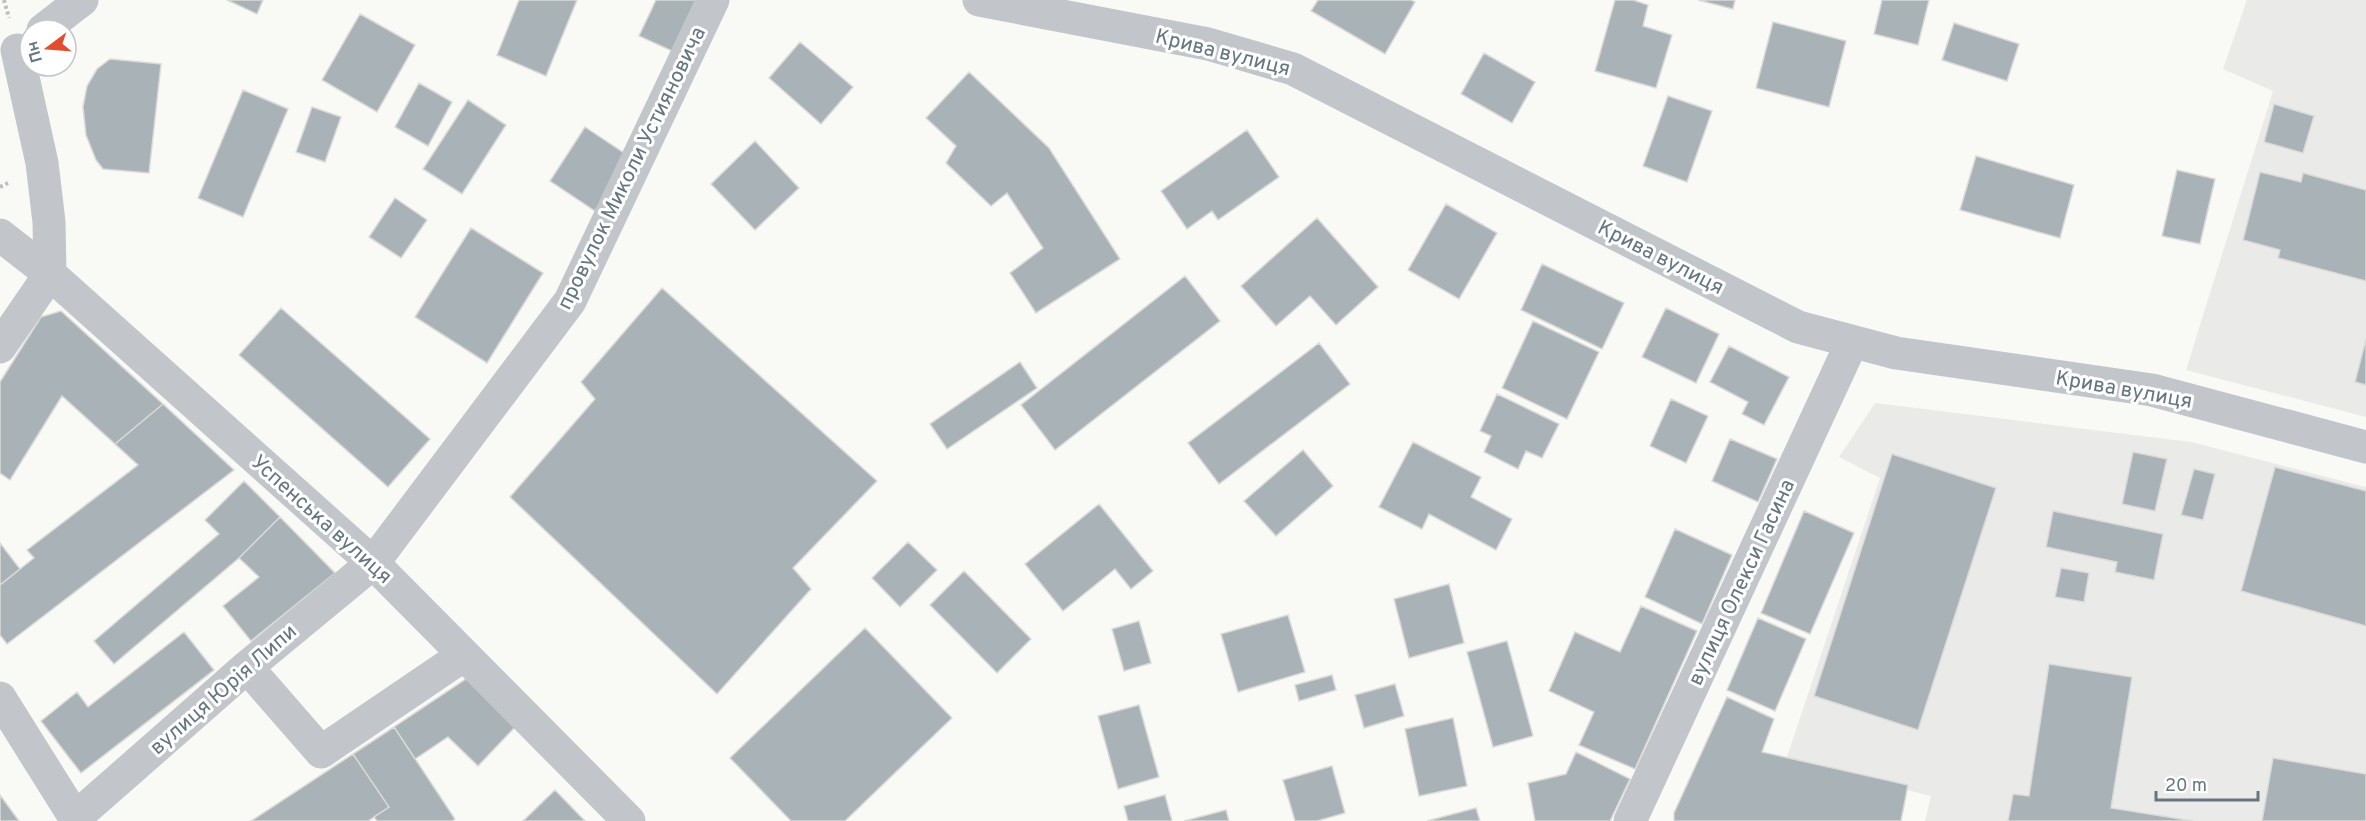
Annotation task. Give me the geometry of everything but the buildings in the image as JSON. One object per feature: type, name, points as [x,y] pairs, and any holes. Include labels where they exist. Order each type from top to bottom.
[{"type":"street","points":[[58,18],[81,0]]},
{"type":"street","name":"провулок Миколи Устияновича","points":[[373,563],[570,302],[713,0]]},
{"type":"street","name":"Крива вулиця","points":[[979,0],[1208,45],[1293,69],[1798,327],[1896,353],[2152,390],[2366,447]]},
{"type":"street","points":[[0,347],[50,274],[49,222],[42,163],[16,52]]},
{"type":"street","name":"Успенська вулиця","points":[[0,235],[50,274],[373,563],[629,821]]},
{"type":"street","name":"вулиця Олекси Гасина","points":[[1630,821],[1852,342]]},
{"type":"street","name":"вулиця Юрія Липи","points":[[76,819],[247,667],[373,563]]},
{"type":"street","points":[[247,667],[321,752],[464,655]]},
{"type":"street","points":[[0,698],[76,819]]},
{"type":"shaded area","points":[[2247,0],[2366,0],[2366,417],[2186,370],[2273,91],[2223,69]]},
{"type":"shaded area","points":[[1875,403],[2191,442],[2366,487],[2366,821],[1925,821],[1931,796],[1786,760],[1880,478],[1839,457]]}]
